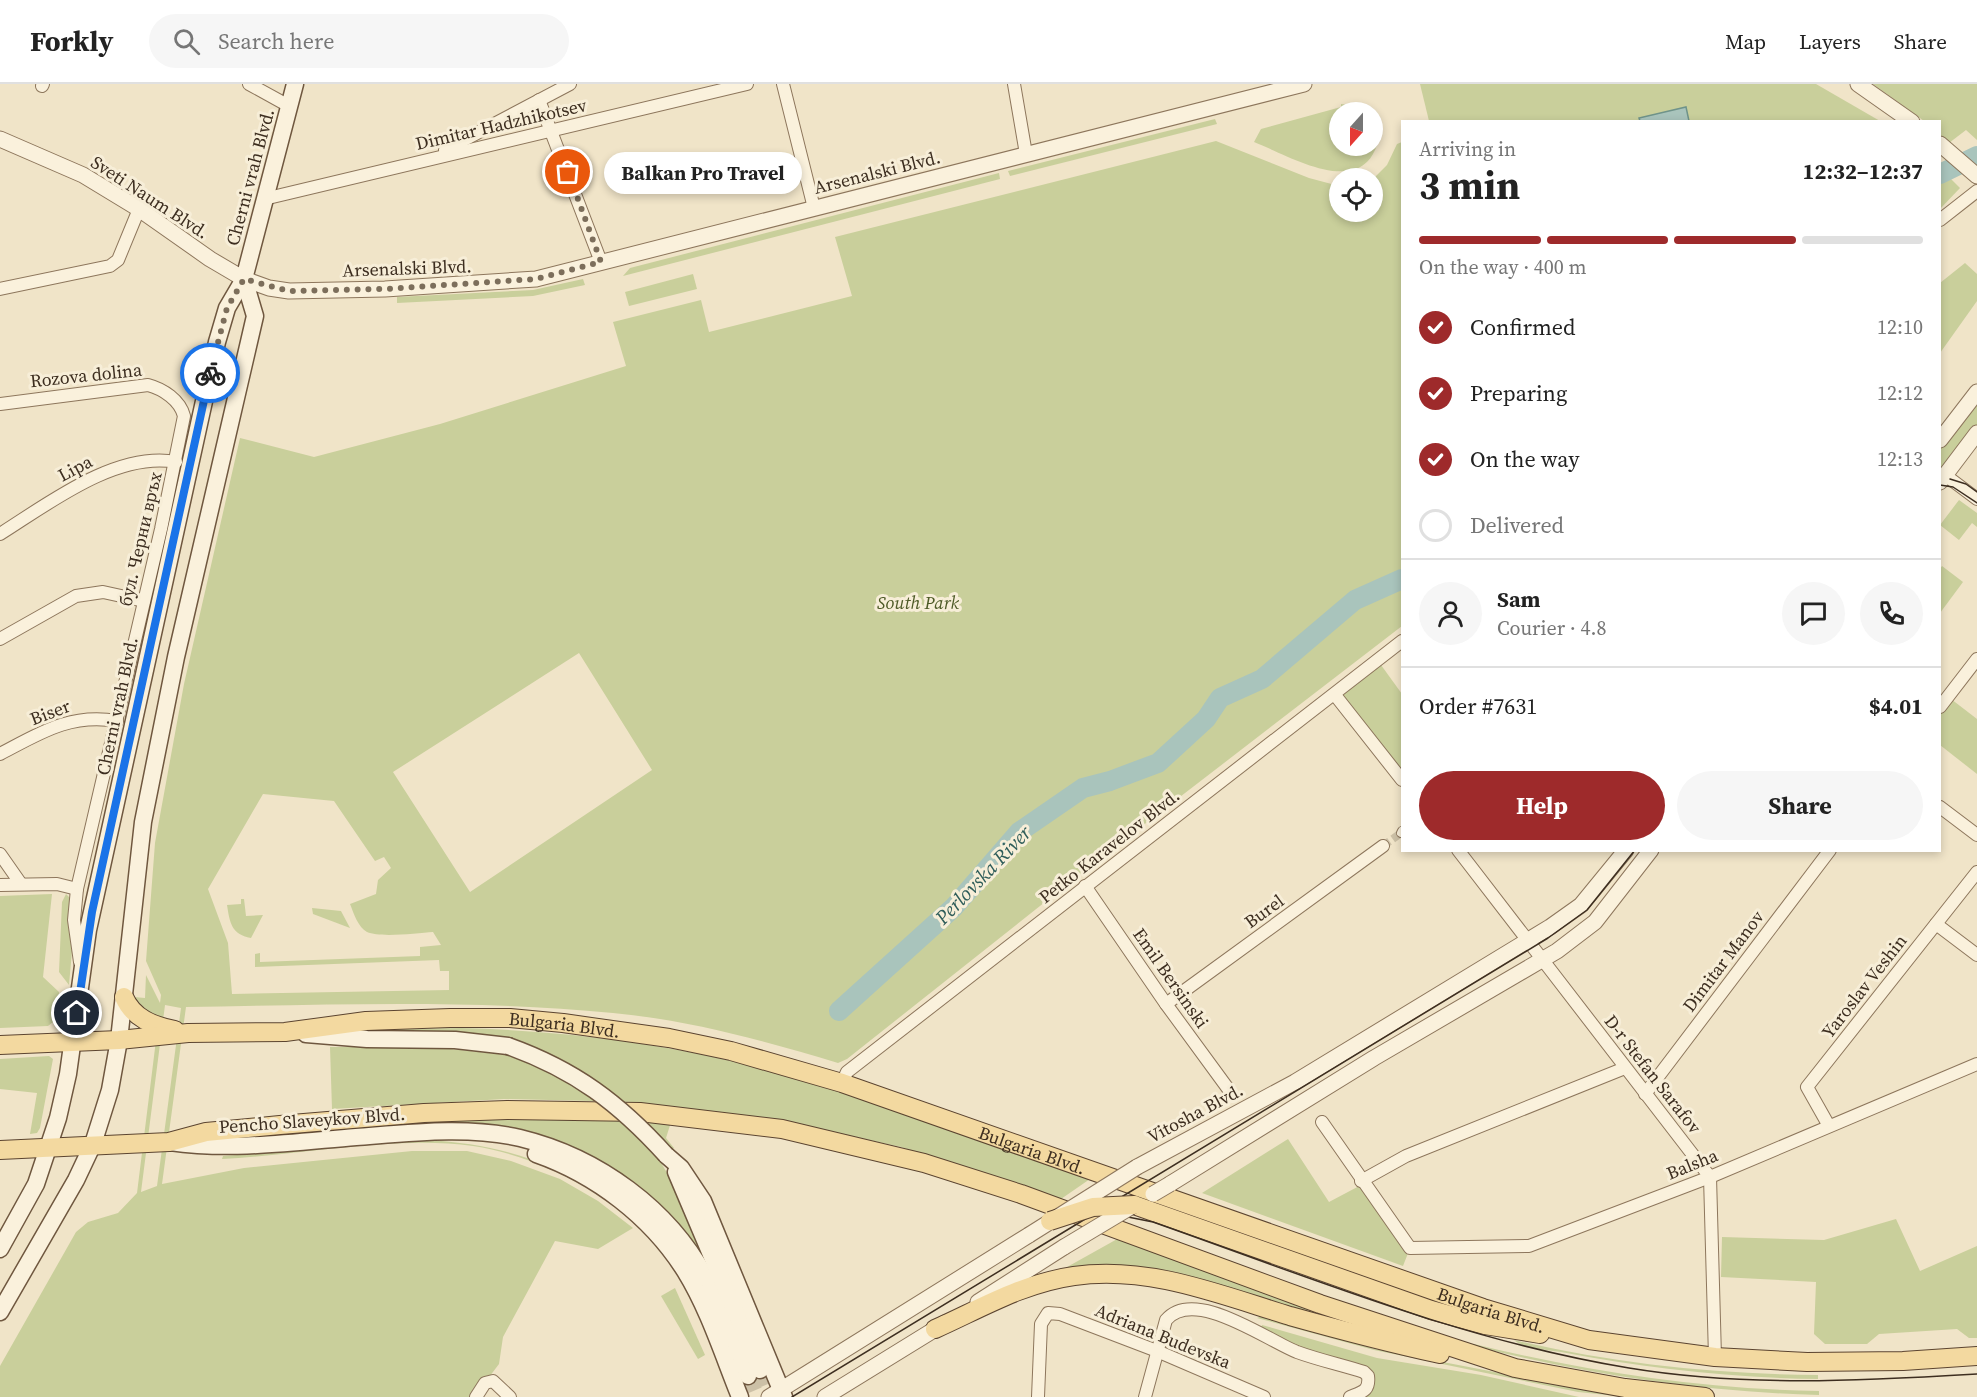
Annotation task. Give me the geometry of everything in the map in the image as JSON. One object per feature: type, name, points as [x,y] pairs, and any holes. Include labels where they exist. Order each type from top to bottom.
[{"type":"main road","name":"Cherni vrah Blvd.","points":[[0,1250],[36,1184],[49,1148],[64,1093],[92,912],[217,342],[227,308],[244,279],[295,84]]},
{"type":"main road","points":[[0,1312],[31,1262],[76,1180],[93,1144],[110,1090],[119,1040],[136,868],[155,754],[255,316],[244,279]]},
{"type":"main road","points":[[124,997],[132,1012],[144,1020],[160,1027],[188,1033]]},
{"type":"main road","name":"Bulgaria Blvd.","points":[[0,1045],[119,1040],[188,1033],[285,1032],[366,1021],[450,1018],[510,1018],[563,1023],[680,1040],[731,1051],[842,1083],[1472,1304],[1589,1340],[1715,1357],[1807,1362],[1904,1361],[1977,1356]]},
{"type":"main road","name":"Pencho Slaveykov Blvd.","points":[[285,1032],[367,1039],[455,1040],[508,1046],[550,1063],[605,1095],[627,1113],[681,1168],[704,1201],[778,1394]]},
{"type":"main road","points":[[0,1150],[169,1142],[206,1132],[424,1113],[507,1110],[640,1112],[782,1129],[924,1163],[1021,1194],[1320,1304],[1515,1368]]},
{"type":"main road","name":"Pencho Slaveykov Blvd.","points":[[169,1142],[200,1146],[230,1146],[418,1132],[519,1138],[545,1146],[593,1167],[636,1195],[667,1222],[707,1280],[754,1373],[702,1232],[666,1155]]},
{"type":"main road","name":"Pencho Slaveykov Blvd.","points":[[457,1133],[517,1148],[566,1167],[606,1190],[649,1225],[689,1280],[740,1397]]},
{"type":"main road","points":[[1050,1221],[1093,1207],[1134,1205],[1431,1310],[1485,1325],[1589,1340]]},
{"type":"main road","points":[[0,1293],[31,1262]]},
{"type":"main road","points":[[934,1329],[1016,1290],[1088,1274],[1147,1276],[1360,1336],[1625,1388],[1705,1397]]},
{"type":"street","points":[[249,84],[289,106]]},
{"type":"street","points":[[428,159],[570,84]]},
{"type":"street","name":"Dimitar Hadzhikotsev","points":[[264,199],[747,84]]},
{"type":"street","points":[[783,84],[814,208]]},
{"type":"street","points":[[1014,84],[1026,154]]},
{"type":"street","name":"Arsenalski Blvd.","points":[[244,279],[289,291],[396,289],[536,279],[1274,88],[1305,84]]},
{"type":"street","points":[[1858,84],[1909,120]]},
{"type":"street","points":[[539,100],[601,262]]},
{"type":"street","name":"Sveti Naum Blvd.","points":[[0,139],[83,175],[139,208],[210,260],[244,279]]},
{"type":"street","points":[[1941,219],[1977,181],[1942,146]]},
{"type":"street","points":[[0,289],[110,266],[118,260],[139,208]]},
{"type":"street","name":"Rozova dolina","points":[[1,402],[148,385],[157,387],[172,398]]},
{"type":"street","points":[[1942,430],[1977,392]]},
{"type":"street","name":"бул. Черни връх","points":[[83,972],[74,920],[76,889],[176,462],[184,416],[172,398]]},
{"type":"street","points":[[1977,434],[1942,478],[1977,499]]},
{"type":"street","name":"Lipa","points":[[0,534],[71,490],[109,471],[160,459],[176,462]]},
{"type":"street","points":[[0,639],[76,596],[103,592],[144,601]]},
{"type":"street","name":"Petko Karavelov Blvd.","points":[[842,1083],[847,1072],[1401,642]]},
{"type":"street","points":[[1941,706],[1977,659]]},
{"type":"street","points":[[1335,695],[1401,779]]},
{"type":"street","name":"Biser","points":[[0,754],[53,726],[85,718],[117,721]]},
{"type":"street","points":[[1941,808],[1977,835]]},
{"type":"street","name":"Burel","points":[[1166,1004],[1383,846]]},
{"type":"street","name":"D-r Stefan Sarafov","points":[[1460,852],[1710,1177]]},
{"type":"street","name":"Vitosha Blvd.","points":[[778,1394],[1137,1167],[1296,1082],[1529,940],[1581,905],[1624,852]]},
{"type":"street","points":[[825,1397],[1048,1257],[1374,1058],[1543,960],[1594,922],[1649,852]]},
{"type":"street","name":"Dimitar Manov","points":[[1645,1094],[1828,852]]},
{"type":"street","points":[[0,854],[21,884]]},
{"type":"street","name":"Yaroslav Veshin","points":[[1829,1126],[1807,1088],[1977,872]]},
{"type":"street","points":[[0,885],[57,884],[76,889]]},
{"type":"street","name":"Emil Bersinski","points":[[1085,886],[1166,1004],[1229,1090]]},
{"type":"street","points":[[1936,924],[1977,955]]},
{"type":"street","name":"Balsha","points":[[1361,1181],[1410,1248],[1529,1246],[1710,1177],[1977,1064]]},
{"type":"street","points":[[1322,1122],[1361,1181],[1406,1156],[1626,1068]]},
{"type":"street","points":[[1710,1177],[1715,1357]]},
{"type":"street","points":[[1235,1322],[1254,1305]]},
{"type":"street","points":[[1145,1397],[1166,1320],[1172,1312],[1193,1308],[1235,1322],[1297,1352],[1364,1372],[1369,1381],[1365,1391],[1350,1397]]},
{"type":"street","name":"Adriana Budevska","points":[[1038,1397],[1041,1324],[1048,1313],[1060,1314],[1157,1351],[1264,1397]]},
{"type":"street","points":[[476,1397],[485,1383],[493,1382],[510,1397]]},
{"type":"green space","points":[[1420,84],[1816,84],[1878,120],[1429,120]]},
{"type":"green space","points":[[1873,84],[1977,84],[1977,140],[1966,130],[1949,143],[1941,136],[1941,120],[1923,120]]},
{"type":"green space","points":[[1329,110],[1329,156],[1371,156],[1363,165],[1356,168],[1329,168],[1329,170],[1317,168],[1254,142],[1261,129]]},
{"type":"green space","points":[[1215,119],[1217,124],[1010,176],[1008,171]]},
{"type":"green space","name":"South Park","points":[[1216,141],[1309,178],[1329,183],[1329,222],[1383,222],[1383,169],[1397,144],[1401,142],[1401,627],[1098,860],[847,1059],[838,1063],[727,1032],[613,1013],[453,1004],[186,1007],[162,1184],[244,1168],[412,1151],[467,1151],[511,1161],[560,1179],[598,1201],[633,1228],[598,1249],[555,1241],[503,1337],[499,1364],[474,1397],[0,1397],[0,1366],[76,1232],[88,1222],[118,1213],[137,1193],[159,1016],[142,1011],[134,997],[145,998],[146,975],[160,1003],[161,995],[146,961],[155,843],[184,684],[240,438],[314,457],[440,424],[626,366],[613,322],[701,300],[709,332],[852,296],[835,237]],"holes":[[[579,653],[652,770],[470,892],[393,772]],[[263,794],[334,801],[375,861],[384,857],[391,868],[378,880],[376,894],[350,904],[361,927],[367,932],[381,935],[433,932],[441,945],[420,947],[420,956],[260,962],[260,953],[255,954],[255,967],[439,960],[440,971],[449,971],[449,990],[232,994],[228,943],[208,889]],[[165,1005],[181,1008],[157,1186],[141,1192]]]},
{"type":"green space","points":[[1941,169],[1960,188],[1941,208]]},
{"type":"green space","points":[[999,173],[1000,179],[623,276],[630,268]]},
{"type":"green space","points":[[1965,263],[1977,274],[1977,301],[1941,352],[1941,282]]},
{"type":"green space","points":[[693,274],[697,289],[629,306],[625,292]]},
{"type":"green space","points":[[583,279],[585,285],[533,296],[397,303],[397,297],[533,290]]},
{"type":"green space","points":[[1977,398],[1977,427],[1943,470],[1941,468],[1941,445]]},
{"type":"green space","points":[[1959,500],[1977,513],[1977,527],[1972,523],[1959,540],[1941,524]]},
{"type":"green space","points":[[1942,566],[1963,582],[1941,612]]},
{"type":"green space","points":[[1381,665],[1401,693],[1401,774],[1342,695]]},
{"type":"green space","points":[[1951,699],[1977,719],[1977,774],[1941,746],[1941,713]]},
{"type":"green space","points":[[52,894],[43,977],[59,992],[58,1018],[48,1026],[0,1028],[0,896]]},
{"type":"green space","points":[[66,894],[70,898],[68,916],[72,951],[69,985],[59,972],[62,902]]},
{"type":"green space","points":[[241,899],[244,899],[246,916],[263,915],[251,938],[235,931],[229,917],[227,905],[241,904]]},
{"type":"green space","points":[[312,908],[341,911],[350,928],[313,914]]},
{"type":"green space","points":[[461,1028],[592,1037],[678,1050],[764,1068],[878,1103],[1090,1179],[1061,1199],[901,1147],[797,1124],[634,1102],[504,1099],[332,1109],[330,1047],[433,1047],[506,1055],[509,1039],[491,1035],[374,1033],[374,1029]]},
{"type":"green space","points":[[49,1056],[53,1059],[40,1128],[37,1133],[30,1134],[37,1093],[0,1089],[0,1059]]},
{"type":"green space","points":[[607,1118],[671,1122],[666,1138],[674,1148],[660,1161],[679,1193],[714,1273],[688,1235],[659,1207],[496,1132],[289,1135],[472,1119]]},
{"type":"green space","points":[[1288,1139],[1329,1202],[1363,1184],[1410,1248],[1403,1266],[1202,1193]]},
{"type":"green space","points":[[428,1140],[475,1145],[519,1155],[561,1171],[601,1195],[539,1164],[507,1153],[444,1143],[381,1144],[222,1159],[223,1156]]},
{"type":"green space","points":[[1896,1219],[1920,1271],[1977,1246],[1977,1338],[1969,1338],[1957,1329],[1879,1334],[1867,1344],[1825,1344],[1814,1334],[1816,1282],[1721,1277],[1722,1237],[1824,1240]]},
{"type":"green space","points":[[1119,1238],[1135,1242],[1363,1329],[1173,1277],[1051,1276]]},
{"type":"green space","points":[[675,1288],[705,1355],[698,1359],[661,1296]]},
{"type":"green space","points":[[1262,1316],[1375,1349],[1626,1397],[1578,1392],[1374,1350],[1257,1318]]},
{"type":"green space","points":[[1262,1325],[1377,1358],[1481,1375],[1579,1397],[1366,1397],[1375,1383],[1369,1370],[1314,1353],[1260,1330]]},
{"type":"green space","points":[[1514,1340],[1589,1355],[1665,1366],[1818,1375],[1818,1379],[1753,1377],[1625,1363],[1535,1348],[1522,1345]]},
{"type":"green space","points":[[1474,1344],[1602,1371],[1731,1387],[1819,1391],[1819,1395],[1731,1390],[1645,1380],[1516,1356],[1473,1346]]},
{"type":"water","points":[[1686,107],[1689,120],[1640,120],[1639,118]]},
{"type":"waterway","name":"Perlovska River","points":[[1941,174],[1977,156]]},
{"type":"waterway","name":"Perlovska River","points":[[839,1011],[954,907],[1019,832],[1083,788],[1110,781],[1158,763],[1206,719],[1220,698],[1262,679],[1355,600],[1401,579]]},
{"type":"tunnel","points":[[1383,846],[1401,833]]},
{"type":"tunnel","points":[[760,1370],[771,1397]]},
{"type":"tunnel","points":[[748,1376],[757,1397]]},
{"type":"tram line","points":[[1950,479],[1966,484],[1977,492]]},
{"type":"tram line","points":[[1941,485],[1953,487],[1977,503]]},
{"type":"tram line","points":[[792,1397],[1548,938],[1587,910],[1633,852]]},
{"type":"tram line","points":[[1090,1223],[1118,1215],[1153,1222],[1388,1306],[1507,1342],[1629,1368],[1716,1378],[1803,1381],[1977,1374]]},
{"type":"way so far","points":[[210,373],[227,308],[244,279],[269,288],[289,291],[385,289],[536,279],[601,262],[568,172]]},
{"type":"place","name":"Balkan Pro Travel","points":[[568,172]]},
{"type":"route","points":[[77,1013],[88,930],[210,373]]}]
